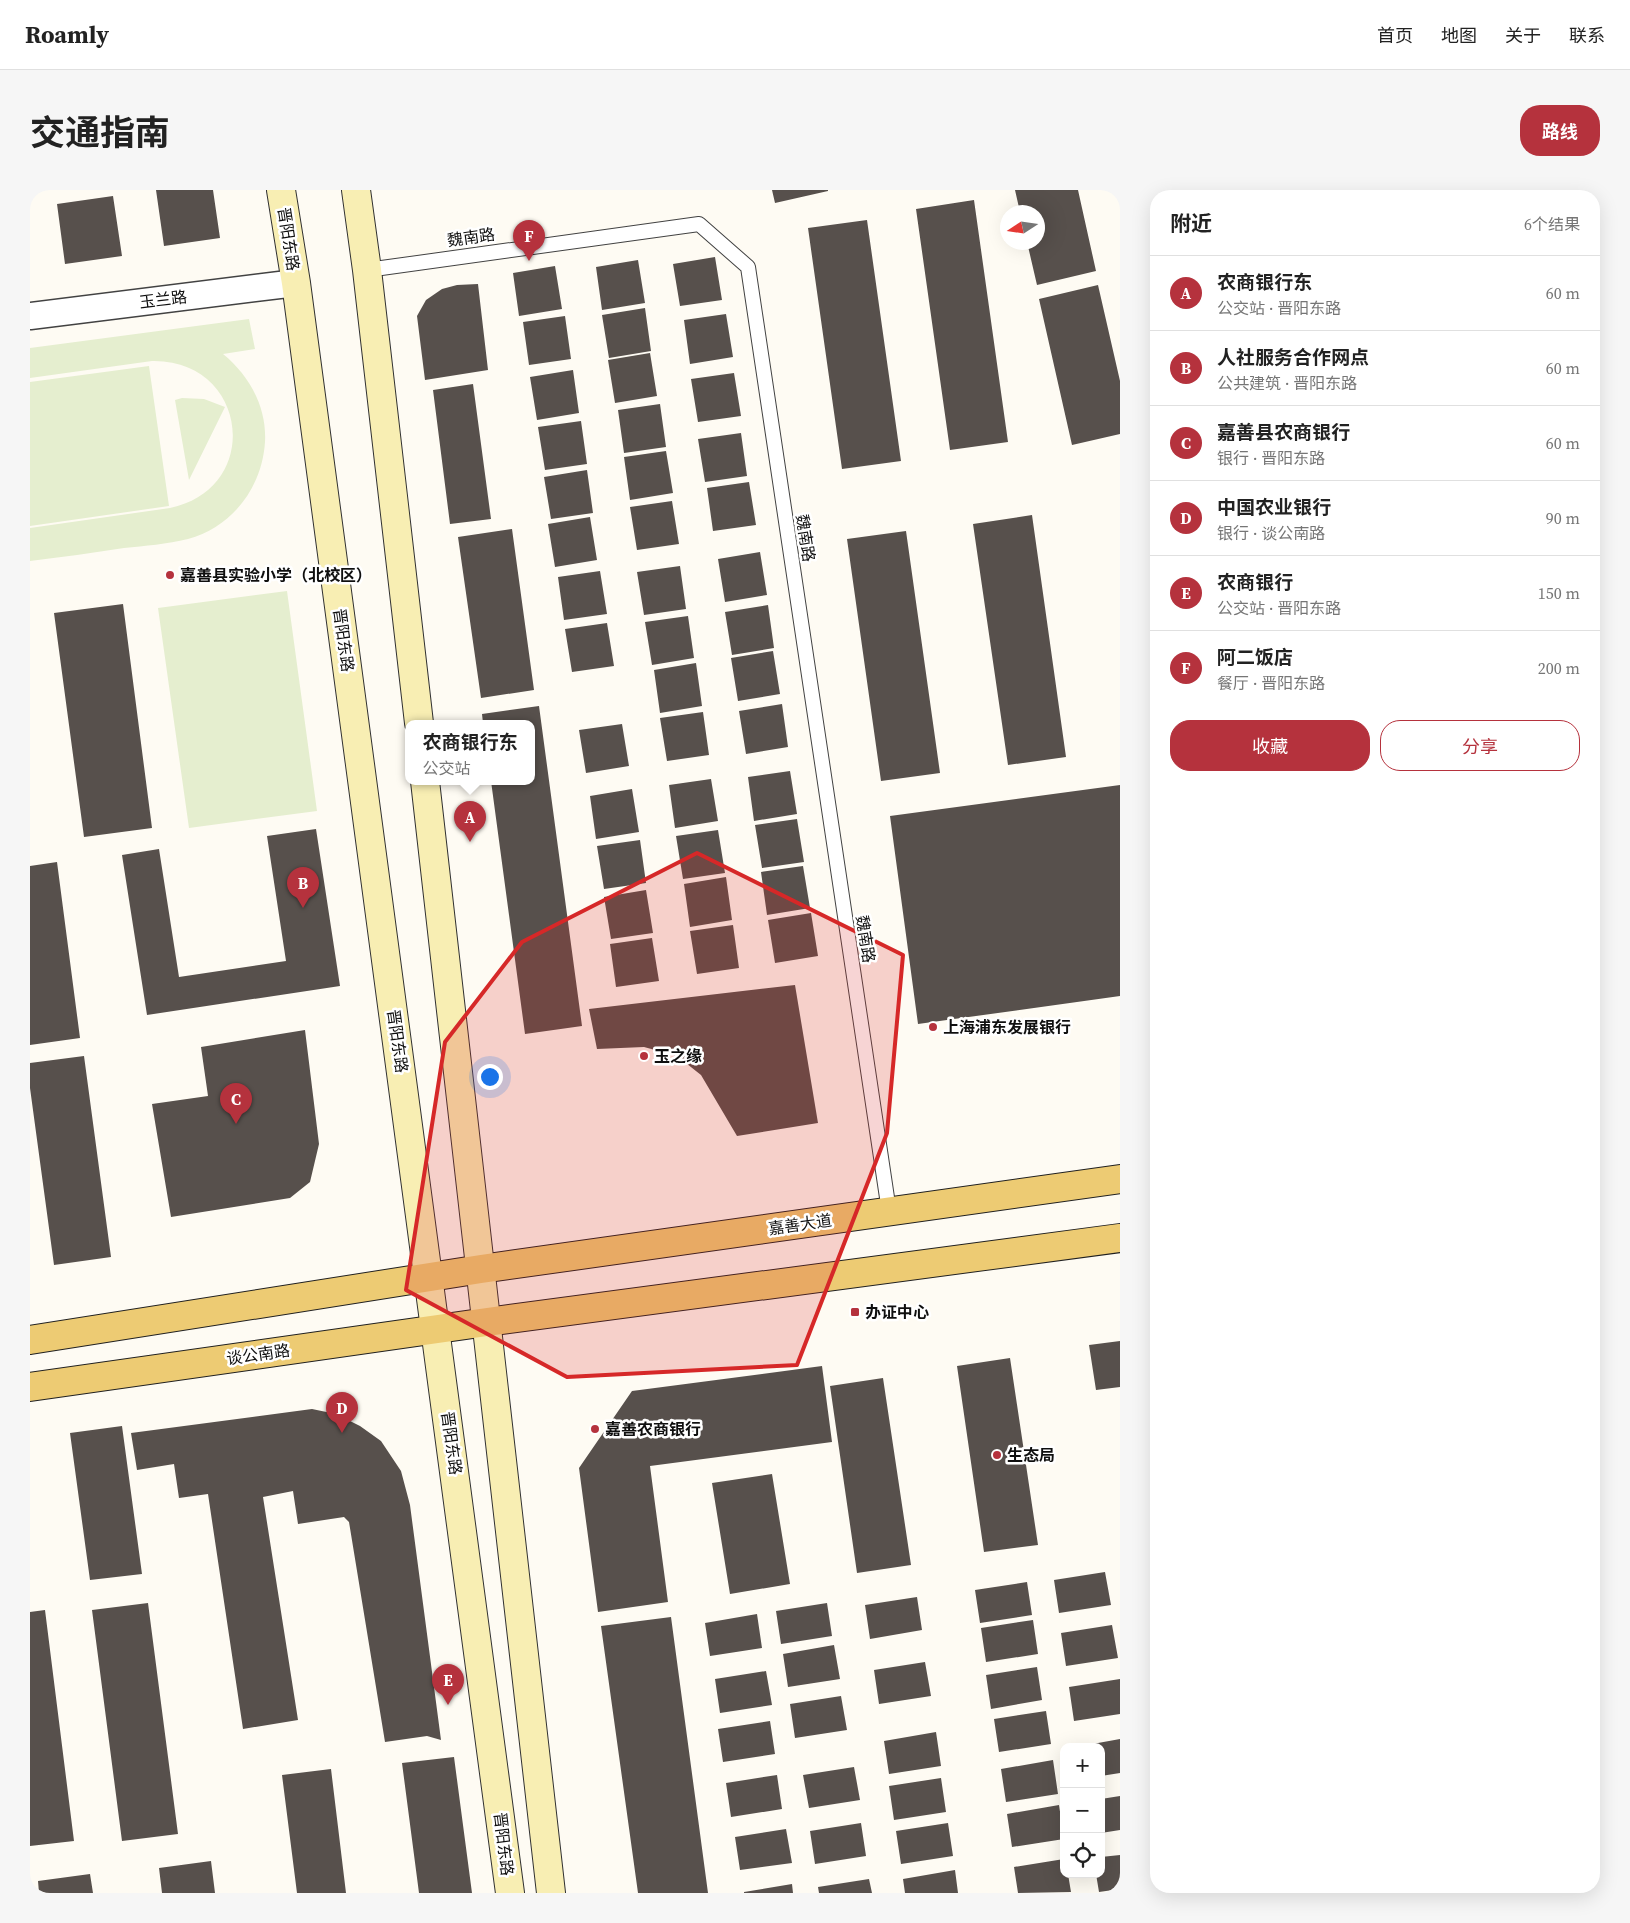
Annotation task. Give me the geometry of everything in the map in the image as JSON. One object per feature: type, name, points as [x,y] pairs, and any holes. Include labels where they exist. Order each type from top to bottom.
[{"type":"main road","name":"晋阳东路","points":[[281,190],[296,283],[510,1893]]},
{"type":"main road","points":[[356,190],[367,270],[419,720]]},
{"type":"main road","points":[[425,785],[551,1893]]},
{"type":"main road","name":"嘉善大道","points":[[481,1269],[1120,1179]]},
{"type":"main road","points":[[487,1322],[1120,1238]]},
{"type":"main road","points":[[30,1340],[481,1269]]},
{"type":"main road","name":"谈公南路","points":[[30,1387],[487,1322]]},
{"type":"street","name":"玉兰路","points":[[30,316],[296,283]]},
{"type":"lane","name":"魏南路","points":[[367,270],[700,224],[748,267],[889,1211]]},
{"type":"highlighted area","points":[[697,853],[903,955],[887,1133],[797,1365],[567,1377],[406,1290],[445,1042],[522,942]]},
{"type":"green space","points":[[249,319],[255,349],[223,354],[248,382],[259,404],[265,429],[263,459],[251,490],[242,503],[218,525],[188,539],[164,544],[30,561],[30,528],[170,508],[200,496],[220,476],[231,452],[232,426],[225,401],[209,380],[184,366],[152,361],[30,378],[30,348]]},
{"type":"green space","points":[[149,366],[169,506],[30,526],[30,382]]},
{"type":"green space","points":[[182,398],[204,399],[225,407],[189,480],[175,400]]},
{"type":"green space","points":[[287,591],[317,811],[189,828],[158,608]]},
{"type":"building","points":[[156,190],[213,190],[220,238],[164,246]]},
{"type":"building","points":[[772,190],[828,190],[828,191],[775,203]]},
{"type":"building","points":[[1015,190],[1078,190],[1096,271],[1037,285],[1029,250],[1045,250],[1045,205],[1018,205]]},
{"type":"building","points":[[113,196],[122,256],[65,264],[57,204]]},
{"type":"building","points":[[974,200],[1008,442],[950,450],[916,209]]},
{"type":"building","points":[[867,220],[901,461],[842,469],[808,228]]},
{"type":"building","points":[[715,257],[722,300],[680,306],[673,264]]},
{"type":"building","points":[[638,260],[645,303],[602,310],[596,267]]},
{"type":"building","points":[[555,266],[562,309],[519,316],[513,273]]},
{"type":"building","points":[[478,284],[488,370],[425,380],[417,316],[426,300],[442,289],[457,285]]},
{"type":"building","points":[[1098,285],[1120,381],[1120,434],[1072,445],[1039,299]]},
{"type":"building","points":[[645,308],[651,351],[609,358],[602,315]]},
{"type":"building","points":[[726,314],[733,357],[690,364],[684,320]]},
{"type":"building","points":[[565,316],[571,359],[529,365],[523,322]]},
{"type":"building","points":[[650,353],[657,396],[615,403],[608,360]]},
{"type":"building","points":[[573,370],[579,413],[537,420],[530,377]]},
{"type":"building","points":[[734,373],[741,416],[698,422],[691,379]]},
{"type":"building","points":[[473,384],[491,519],[450,524],[433,390]]},
{"type":"building","points":[[660,404],[666,447],[624,453],[618,410]]},
{"type":"building","points":[[581,421],[587,464],[545,470],[538,427]]},
{"type":"building","points":[[741,433],[747,476],[705,482],[698,439]]},
{"type":"building","points":[[666,451],[673,493],[630,500],[624,457]]},
{"type":"building","points":[[587,470],[593,513],[551,519],[544,477]]},
{"type":"building","points":[[749,482],[756,525],[713,531],[707,488]]},
{"type":"building","points":[[672,501],[679,544],[637,550],[630,507]]},
{"type":"building","points":[[1032,515],[1066,757],[1008,765],[973,524]]},
{"type":"building","points":[[590,517],[597,560],[555,567],[548,524]]},
{"type":"building","points":[[512,529],[534,690],[481,698],[458,537]]},
{"type":"building","points":[[906,531],[940,773],[881,781],[847,539]]},
{"type":"building","points":[[760,552],[767,595],[725,602],[718,559]]},
{"type":"building","points":[[680,566],[686,609],[644,615],[637,572]]},
{"type":"building","points":[[600,571],[607,614],[564,620],[558,577]]},
{"type":"building","points":[[123,604],[152,828],[84,837],[54,613]]},
{"type":"building","points":[[768,605],[774,648],[732,655],[725,612]]},
{"type":"building","points":[[688,616],[694,658],[652,665],[645,622]]},
{"type":"building","points":[[607,623],[614,666],[572,672],[565,629]]},
{"type":"building","points":[[773,651],[780,694],[738,701],[731,658]]},
{"type":"building","points":[[696,663],[702,706],[660,713],[654,670]]},
{"type":"building","points":[[782,704],[788,747],[746,754],[739,711]]},
{"type":"building","points":[[539,706],[582,1026],[525,1034],[492,785],[535,785],[535,720],[483,720],[482,714]]},
{"type":"building","points":[[703,712],[709,755],[667,761],[660,718]]},
{"type":"building","points":[[622,724],[629,766],[586,773],[579,730]]},
{"type":"building","points":[[790,771],[797,814],[754,821],[748,777]]},
{"type":"building","points":[[711,779],[718,821],[675,828],[669,785]]},
{"type":"building","points":[[1120,785],[1120,996],[918,1024],[890,816]]},
{"type":"building","points":[[632,789],[639,832],[596,839],[590,796]]},
{"type":"building","points":[[797,819],[804,862],[762,868],[755,825]]},
{"type":"building","points":[[316,829],[340,986],[147,1015],[122,855],[159,849],[179,977],[286,961],[267,836]]},
{"type":"building","points":[[718,830],[725,873],[683,879],[676,836]]},
{"type":"building","points":[[640,840],[646,883],[604,889],[597,846]]},
{"type":"building","points":[[57,862],[80,1038],[30,1045],[30,866]]},
{"type":"building","points":[[803,866],[810,908],[767,915],[761,872]]},
{"type":"building","points":[[726,877],[732,920],[690,927],[684,884]]},
{"type":"building","points":[[646,890],[653,933],[611,939],[604,897]]},
{"type":"building","points":[[811,913],[818,956],[775,963],[768,920]]},
{"type":"building","points":[[733,925],[739,968],[697,974],[690,931]]},
{"type":"building","points":[[652,938],[659,981],[616,987],[610,944]]},
{"type":"building","points":[[795,985],[818,1123],[737,1136],[701,1075],[677,1056],[644,1047],[597,1049],[589,1009]]},
{"type":"building","points":[[305,1030],[319,1144],[310,1182],[290,1198],[171,1217],[152,1104],[208,1096],[201,1047]]},
{"type":"building","points":[[84,1056],[111,1257],[54,1265],[30,1088],[30,1063]]},
{"type":"building","points":[[1120,1341],[1120,1387],[1096,1390],[1089,1345]]},
{"type":"building","name":"生态局","points":[[1010,1358],[1038,1545],[984,1552],[957,1366]]},
{"type":"building","points":[[822,1366],[832,1442],[650,1466],[668,1602],[598,1612],[579,1468],[632,1391]]},
{"type":"building","points":[[883,1378],[911,1565],[857,1573],[830,1386]]},
{"type":"building","points":[[312,1409],[336,1414],[360,1426],[381,1441],[401,1471],[410,1505],[441,1740],[427,1736],[385,1742],[349,1522],[344,1517],[298,1524],[293,1491],[263,1497],[298,1720],[243,1729],[208,1494],[179,1498],[174,1464],[137,1470],[131,1433]]},
{"type":"building","points":[[122,1426],[142,1574],[90,1580],[70,1433]]},
{"type":"building","points":[[772,1474],[790,1584],[730,1594],[712,1483]]},
{"type":"building","points":[[1105,1572],[1111,1605],[1059,1613],[1054,1580]]},
{"type":"building","points":[[1027,1582],[1032,1615],[980,1623],[975,1590]]},
{"type":"building","points":[[917,1597],[922,1630],[870,1639],[865,1605]]},
{"type":"building","points":[[148,1603],[178,1834],[122,1841],[92,1610]]},
{"type":"building","points":[[827,1603],[832,1636],[781,1644],[776,1611]]},
{"type":"building","points":[[45,1610],[74,1841],[30,1846],[30,1612]]},
{"type":"building","points":[[757,1614],[762,1648],[710,1656],[705,1623]]},
{"type":"building","points":[[671,1617],[708,1893],[638,1893],[601,1626]]},
{"type":"building","points":[[1033,1620],[1038,1654],[986,1662],[981,1628]]},
{"type":"building","points":[[1112,1625],[1118,1658],[1066,1666],[1061,1633]]},
{"type":"building","points":[[834,1645],[840,1679],[788,1687],[783,1654]]},
{"type":"building","points":[[925,1662],[931,1696],[879,1704],[874,1670]]},
{"type":"building","points":[[1037,1667],[1042,1700],[991,1709],[986,1675]]},
{"type":"building","points":[[766,1671],[772,1705],[720,1713],[715,1679]]},
{"type":"building","points":[[1120,1679],[1120,1714],[1074,1721],[1069,1687]]},
{"type":"building","points":[[841,1696],[847,1730],[795,1738],[790,1704]]},
{"type":"building","points":[[1046,1711],[1051,1744],[999,1752],[994,1719]]},
{"type":"building","points":[[770,1721],[775,1754],[723,1762],[718,1729]]},
{"type":"building","points":[[936,1732],[941,1766],[889,1774],[884,1741]]},
{"type":"building","points":[[1120,1739],[1120,1773],[1105,1775],[1105,1743],[1098,1743]]},
{"type":"building","points":[[454,1757],[472,1893],[419,1893],[402,1763]]},
{"type":"building","points":[[1053,1760],[1058,1794],[1006,1802],[1001,1769]]},
{"type":"building","points":[[854,1767],[860,1800],[809,1808],[803,1775]]},
{"type":"building","points":[[331,1769],[346,1893],[297,1893],[282,1775]]},
{"type":"building","points":[[777,1775],[782,1809],[731,1817],[726,1783]]},
{"type":"building","points":[[941,1778],[946,1812],[894,1820],[889,1786]]},
{"type":"building","points":[[1120,1796],[1120,1830],[1105,1832],[1105,1798]]},
{"type":"building","points":[[1059,1805],[1060,1840],[1012,1847],[1007,1814]]},
{"type":"building","points":[[861,1823],[866,1856],[815,1864],[810,1831]]},
{"type":"building","points":[[948,1823],[953,1856],[901,1864],[896,1831]]},
{"type":"building","points":[[786,1829],[792,1863],[740,1870],[735,1837]]},
{"type":"building","points":[[1120,1855],[1120,1889],[1099,1892],[1097,1878],[1105,1878],[1105,1857]]},
{"type":"building","points":[[1060,1860],[1060,1878],[1069,1878],[1071,1892],[1018,1893],[1014,1867]]},
{"type":"building","points":[[211,1861],[215,1893],[162,1893],[159,1868]]},
{"type":"building","points":[[955,1870],[958,1893],[905,1893],[903,1879]]},
{"type":"building","points":[[90,1874],[93,1893],[39,1893],[38,1881]]},
{"type":"building","points":[[869,1879],[872,1893],[819,1893],[818,1887]]},
{"type":"building","points":[[792,1884],[793,1893],[744,1893],[744,1892]]},
{"type":"place","name":"阿二饭店","points":[[529,261]]},
{"type":"place","name":"嘉善县实验小学（北校区）","points":[[170,575]]},
{"type":"place","name":"农商银行东","points":[[470,842]]},
{"type":"place","name":"人社服务合作网点","points":[[303,908]]},
{"type":"place","name":"上海浦东发展银行","points":[[933,1027]]},
{"type":"place","name":"玉之缘","points":[[644,1056]]},
{"type":"place","name":"嘉善县农商银行","points":[[236,1124]]},
{"type":"place","name":"办证中心","points":[[855,1312]]},
{"type":"place","name":"嘉善农商银行","points":[[595,1429]]},
{"type":"place","name":"中国农业银行","points":[[342,1433]]},
{"type":"place","name":"生态局","points":[[997,1455]]},
{"type":"place","name":"农商银行","points":[[448,1705]]}]
